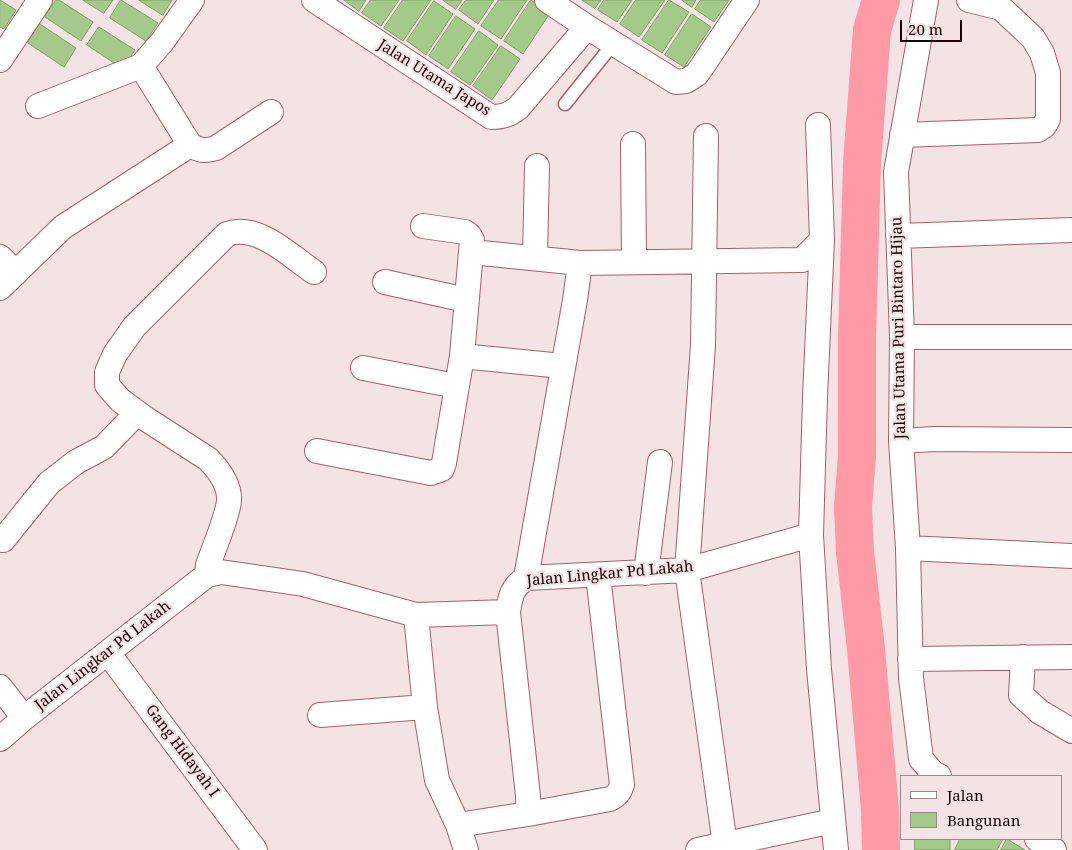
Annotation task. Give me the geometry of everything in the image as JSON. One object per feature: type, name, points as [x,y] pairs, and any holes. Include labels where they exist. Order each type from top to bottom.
[{"type":"street","points":[[0,60],[40,0]]},
{"type":"street","points":[[38,106],[141,66],[162,42],[192,0]]},
{"type":"street","name":"Jalan Utama Japos","points":[[314,0],[491,117],[501,117],[510,114],[518,108],[587,27]]},
{"type":"street","points":[[547,0],[668,79],[676,82],[686,80],[696,74],[747,0]]},
{"type":"street","name":"Jalan Utama Puri Bintaro Hijau","points":[[926,0],[896,172],[902,337],[902,441],[908,548],[911,678],[921,759],[938,775]]},
{"type":"street","points":[[902,135],[1038,130],[1044,126],[1048,118],[1048,73],[1042,53],[1033,38],[1001,8],[969,0]]},
{"type":"street","points":[[141,66],[190,145],[199,150],[208,151],[216,148],[271,112]]},
{"type":"street","points":[[818,124],[822,240],[814,397],[811,535],[819,669],[836,850]]},
{"type":"street","points":[[706,136],[703,345],[687,570],[725,846]]},
{"type":"street","points":[[633,144],[634,262]]},
{"type":"street","points":[[5,273],[63,227],[190,145]]},
{"type":"street","points":[[535,258],[537,166]]},
{"type":"street","points":[[317,451],[431,473],[442,469],[462,356],[472,240],[465,232],[423,226]]},
{"type":"street","points":[[898,236],[1072,230]]},
{"type":"street","points":[[314,272],[266,239],[245,231],[235,231],[227,234],[134,326],[115,354],[107,372],[107,385],[120,400],[137,413],[208,459],[217,468],[225,481],[229,500],[208,565],[214,574],[303,584],[417,625],[508,612],[528,796],[528,814]]},
{"type":"street","points":[[472,252],[580,263],[802,260],[822,240]]},
{"type":"street","points":[[526,578],[580,263]]},
{"type":"street","points":[[385,282],[466,300]]},
{"type":"street","points":[[902,337],[1072,337]]},
{"type":"street","points":[[462,356],[562,366]]},
{"type":"street","points":[[363,368],[456,386]]},
{"type":"street","points":[[2,538],[50,483],[76,462],[104,447],[137,413]]},
{"type":"street","points":[[902,441],[1072,440]]},
{"type":"street","points":[[646,573],[660,462]]},
{"type":"street","name":"Jalan Lingkar Pd Lakah","points":[[508,612],[511,593],[526,578],[687,570],[811,535]]},
{"type":"street","points":[[908,548],[1072,556]]},
{"type":"street","name":"Jalan Lingkar Pd Lakah","points":[[0,739],[108,653],[214,574]]},
{"type":"street","points":[[458,825],[610,799],[620,790],[622,785],[598,575]]},
{"type":"street","points":[[417,625],[425,707],[437,780],[458,825],[466,850]]},
{"type":"street","name":"Gang Hidayah I","points":[[108,653],[255,850]]},
{"type":"street","points":[[1023,657],[1021,695],[1040,712],[1072,731]]},
{"type":"street","points":[[910,659],[1072,657]]},
{"type":"street","points":[[0,687],[24,718]]},
{"type":"street","points":[[320,715],[425,707]]},
{"type":"street","points":[[698,850],[725,846],[833,821]]},
{"type":"street","points":[[1039,840],[1054,850]]},
{"type":"lane","points":[[565,104],[613,44]]},
{"type":"building","points":[[0,0],[16,10],[4,29],[0,27]]},
{"type":"building","points":[[56,0],[59,0],[93,22],[81,41],[45,17]]},
{"type":"building","points":[[83,0],[113,0],[104,13]]},
{"type":"building","points":[[121,0],[158,23],[146,41],[110,18]]},
{"type":"building","points":[[139,0],[172,0],[163,15]]},
{"type":"building","points":[[344,0],[366,0],[359,11]]},
{"type":"building","points":[[371,0],[399,0],[381,26],[362,13]]},
{"type":"building","points":[[403,0],[431,0],[403,41],[384,28]]},
{"type":"building","points":[[443,0],[462,0],[456,9]]},
{"type":"building","points":[[466,0],[494,0],[478,24],[459,10]]},
{"type":"building","points":[[499,0],[527,0],[501,39],[481,26]]},
{"type":"building","points":[[531,0],[550,13],[523,54],[504,41]]},
{"type":"building","points":[[582,0],[601,0],[595,8]]},
{"type":"building","points":[[604,0],[632,0],[617,22],[598,10]]},
{"type":"building","points":[[636,0],[665,0],[639,37],[620,24]]},
{"type":"building","points":[[669,0],[689,12],[662,53],[642,40]]},
{"type":"building","points":[[682,0],[696,0],[692,7]]},
{"type":"building","points":[[701,0],[729,0],[714,22],[695,9]]},
{"type":"building","points":[[434,1],[453,14],[426,55],[407,41]]},
{"type":"building","points":[[692,14],[711,27],[684,67],[665,55]]},
{"type":"building","points":[[456,16],[475,29],[448,69],[429,56]]},
{"type":"building","points":[[40,24],[76,48],[64,67],[28,43]]},
{"type":"building","points":[[99,27],[135,50],[123,69],[87,45]]},
{"type":"building","points":[[479,31],[498,45],[470,85],[451,72]]},
{"type":"building","points":[[501,46],[520,59],[492,100],[473,86]]},
{"type":"building","points":[[915,840],[950,840],[950,850],[915,850]]},
{"type":"building","points":[[960,840],[1002,840],[997,850],[955,850]]},
{"type":"building","points":[[1006,840],[1009,840],[1025,850],[1001,850]]},
{"type":"waterway","points":[[881,0],[872,30],[862,163],[857,339],[857,456],[853,507],[855,552],[866,649],[880,810],[881,850]]}]
